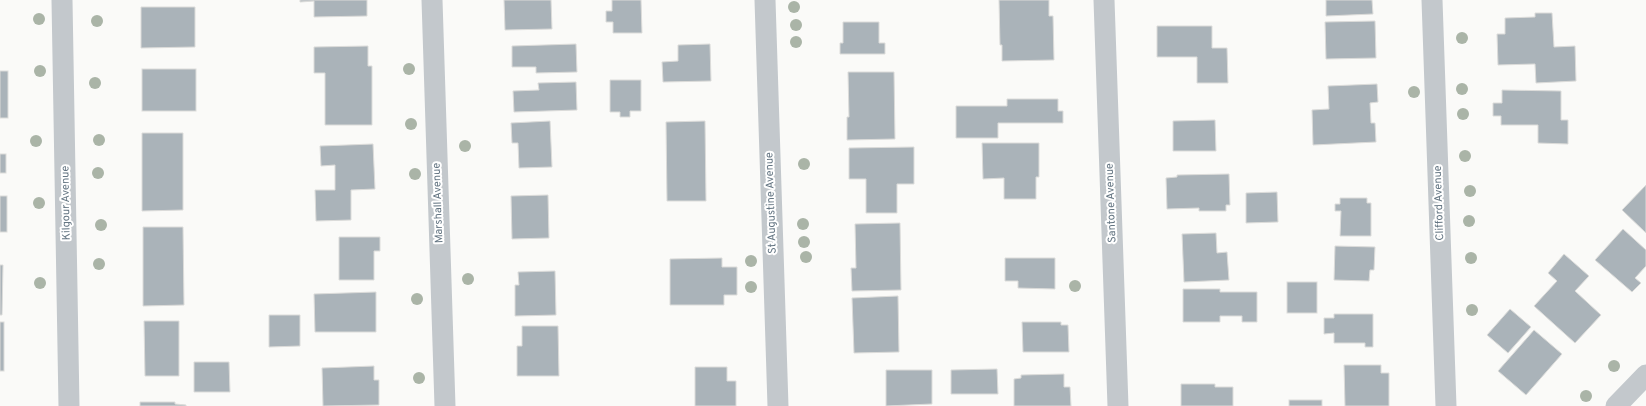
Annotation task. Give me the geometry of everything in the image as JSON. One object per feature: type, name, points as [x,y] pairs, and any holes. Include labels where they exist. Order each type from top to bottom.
[{"type":"street","name":"Kilgour Avenue","points":[[62,0],[69,406]]},
{"type":"street","name":"Marshall Avenue","points":[[432,0],[445,406]]},
{"type":"street","name":"St Augustine Avenue","points":[[765,0],[778,406]]},
{"type":"street","name":"Santone Avenue","points":[[1104,0],[1118,406]]},
{"type":"street","name":"Clifford Avenue","points":[[1432,0],[1446,406]]},
{"type":"street","points":[[1616,406],[1646,375]]},
{"type":"building","points":[[300,0],[367,0],[367,16],[314,17],[314,1],[300,2]]},
{"type":"building","points":[[504,0],[551,0],[552,29],[505,30]]},
{"type":"building","points":[[612,0],[641,0],[642,33],[613,33],[613,22],[606,22],[606,11],[612,11]]},
{"type":"building","points":[[999,0],[1049,0],[1049,16],[1053,16],[1054,60],[1002,61],[1002,45],[1000,45]]},
{"type":"building","points":[[1326,0],[1372,0],[1373,14],[1326,16]]},
{"type":"building","points":[[141,7],[195,7],[195,47],[141,48]]},
{"type":"building","points":[[1535,13],[1552,13],[1554,47],[1575,46],[1576,81],[1536,83],[1535,64],[1498,65],[1497,34],[1505,34],[1505,18],[1535,17]]},
{"type":"building","points":[[1375,21],[1376,58],[1326,59],[1325,22]]},
{"type":"building","points":[[843,22],[879,22],[879,43],[885,43],[885,54],[840,54],[840,43],[843,43]]},
{"type":"building","points":[[1157,26],[1212,26],[1212,48],[1227,48],[1228,83],[1197,83],[1197,57],[1157,57]]},
{"type":"building","points":[[576,44],[577,72],[536,73],[536,67],[512,67],[512,46]]},
{"type":"building","points":[[710,44],[711,81],[663,82],[662,62],[678,61],[678,45]]},
{"type":"building","points":[[368,46],[368,66],[372,66],[372,125],[325,125],[325,73],[314,73],[314,47]]},
{"type":"building","points":[[142,69],[196,69],[196,111],[142,111]]},
{"type":"building","points":[[0,71],[8,71],[8,118],[0,118]]},
{"type":"building","points":[[848,72],[894,72],[895,139],[847,140],[847,117],[849,117]]},
{"type":"building","points":[[610,80],[641,80],[641,111],[630,111],[630,117],[620,117],[620,112],[610,112]]},
{"type":"building","points":[[576,82],[577,110],[514,112],[513,91],[539,90],[538,83]]},
{"type":"building","points":[[1377,84],[1378,102],[1370,103],[1371,123],[1375,123],[1376,142],[1313,145],[1312,110],[1329,109],[1328,86]]},
{"type":"building","points":[[1502,90],[1561,91],[1561,120],[1568,120],[1568,144],[1538,143],[1538,125],[1501,125],[1501,116],[1493,116],[1493,103],[1502,103]]},
{"type":"building","points":[[1007,99],[1058,99],[1058,111],[1063,111],[1063,123],[998,123],[998,138],[956,138],[956,106],[1007,106]]},
{"type":"building","points":[[1215,120],[1216,151],[1173,151],[1173,121]]},
{"type":"building","points":[[550,121],[552,167],[519,168],[518,143],[512,143],[511,123]]},
{"type":"building","points":[[705,121],[706,201],[667,201],[666,122]]},
{"type":"building","points":[[142,133],[183,133],[183,210],[142,211]]},
{"type":"building","points":[[982,143],[1039,143],[1039,177],[1036,177],[1036,199],[1004,199],[1004,178],[983,179]]},
{"type":"building","points":[[373,144],[375,189],[351,190],[351,220],[316,221],[315,190],[335,190],[335,165],[321,166],[320,146]]},
{"type":"building","points":[[914,147],[914,184],[897,184],[897,213],[866,213],[866,179],[849,179],[849,148]]},
{"type":"building","points":[[0,154],[6,154],[6,173],[0,173]]},
{"type":"building","points":[[1229,174],[1230,205],[1226,205],[1226,211],[1199,211],[1199,208],[1167,209],[1166,178],[1177,177],[1177,175]]},
{"type":"building","points":[[1646,185],[1646,233],[1622,210]]},
{"type":"building","points":[[1277,192],[1278,222],[1246,223],[1246,193]]},
{"type":"building","points":[[548,195],[549,238],[512,239],[511,196]]},
{"type":"building","points":[[0,196],[7,196],[7,232],[0,232]]},
{"type":"building","points":[[1340,198],[1367,198],[1367,203],[1371,203],[1371,236],[1340,236],[1341,211],[1335,211],[1335,204],[1340,204]]},
{"type":"building","points":[[900,223],[901,290],[852,291],[851,268],[856,268],[855,224]]},
{"type":"building","points":[[143,227],[183,227],[184,305],[143,306]]},
{"type":"building","points":[[1623,229],[1646,250],[1646,266],[1635,278],[1641,283],[1632,292],[1595,260]]},
{"type":"building","points":[[1216,233],[1217,253],[1227,252],[1229,280],[1184,282],[1182,234]]},
{"type":"building","points":[[339,237],[380,237],[380,251],[374,251],[374,280],[339,280]]},
{"type":"building","points":[[1335,246],[1375,247],[1374,270],[1370,270],[1369,281],[1334,280]]},
{"type":"building","points":[[1564,254],[1589,276],[1575,291],[1601,315],[1575,343],[1534,306],[1557,281],[1548,273]]},
{"type":"building","points":[[722,258],[722,267],[737,267],[737,295],[724,295],[724,305],[670,305],[670,259]]},
{"type":"building","points":[[1005,258],[1055,258],[1055,289],[1018,288],[1018,281],[1005,281]]},
{"type":"building","points":[[0,265],[3,265],[2,315],[0,315]]},
{"type":"building","points":[[555,271],[556,315],[515,316],[515,285],[519,285],[518,272]]},
{"type":"building","points":[[1287,282],[1317,282],[1317,313],[1287,313]]},
{"type":"building","points":[[1183,289],[1220,289],[1220,292],[1257,292],[1257,322],[1242,322],[1242,316],[1220,316],[1220,322],[1183,322]]},
{"type":"building","points":[[376,292],[376,332],[315,332],[314,294]]},
{"type":"building","points":[[898,296],[899,352],[854,353],[852,298]]},
{"type":"building","points":[[1510,309],[1531,327],[1508,353],[1487,335]]},
{"type":"building","points":[[1334,314],[1373,314],[1373,347],[1365,347],[1365,343],[1334,343],[1334,333],[1324,334],[1324,318],[1334,318]]},
{"type":"building","points":[[269,315],[300,315],[300,346],[269,347]]},
{"type":"building","points":[[144,321],[179,321],[179,376],[145,376]]},
{"type":"building","points":[[0,322],[4,322],[4,371],[0,371]]},
{"type":"building","points":[[1022,322],[1061,322],[1061,325],[1068,325],[1069,352],[1023,352]]},
{"type":"building","points":[[522,326],[558,326],[559,376],[517,376],[517,346],[522,346]]},
{"type":"building","points":[[1534,330],[1562,354],[1526,395],[1498,371]]},
{"type":"building","points":[[194,362],[229,362],[230,392],[194,392]]},
{"type":"building","points":[[1344,365],[1381,365],[1381,373],[1389,373],[1389,406],[1345,406]]},
{"type":"building","points":[[374,366],[374,380],[379,380],[379,405],[323,406],[322,368]]},
{"type":"building","points":[[695,367],[727,367],[727,381],[736,381],[736,406],[695,406]]},
{"type":"building","points":[[997,369],[998,394],[951,394],[951,370]]},
{"type":"building","points":[[886,370],[932,370],[932,404],[886,406]]},
{"type":"building","points":[[1064,374],[1064,387],[1070,387],[1071,406],[1014,406],[1014,379],[1021,378],[1021,375]]},
{"type":"building","points":[[1181,384],[1215,384],[1215,387],[1233,387],[1233,406],[1181,406]]},
{"type":"building","points":[[1289,400],[1322,400],[1322,406],[1289,406]]},
{"type":"building","points":[[140,402],[175,402],[175,404],[186,406],[140,406]]}]
